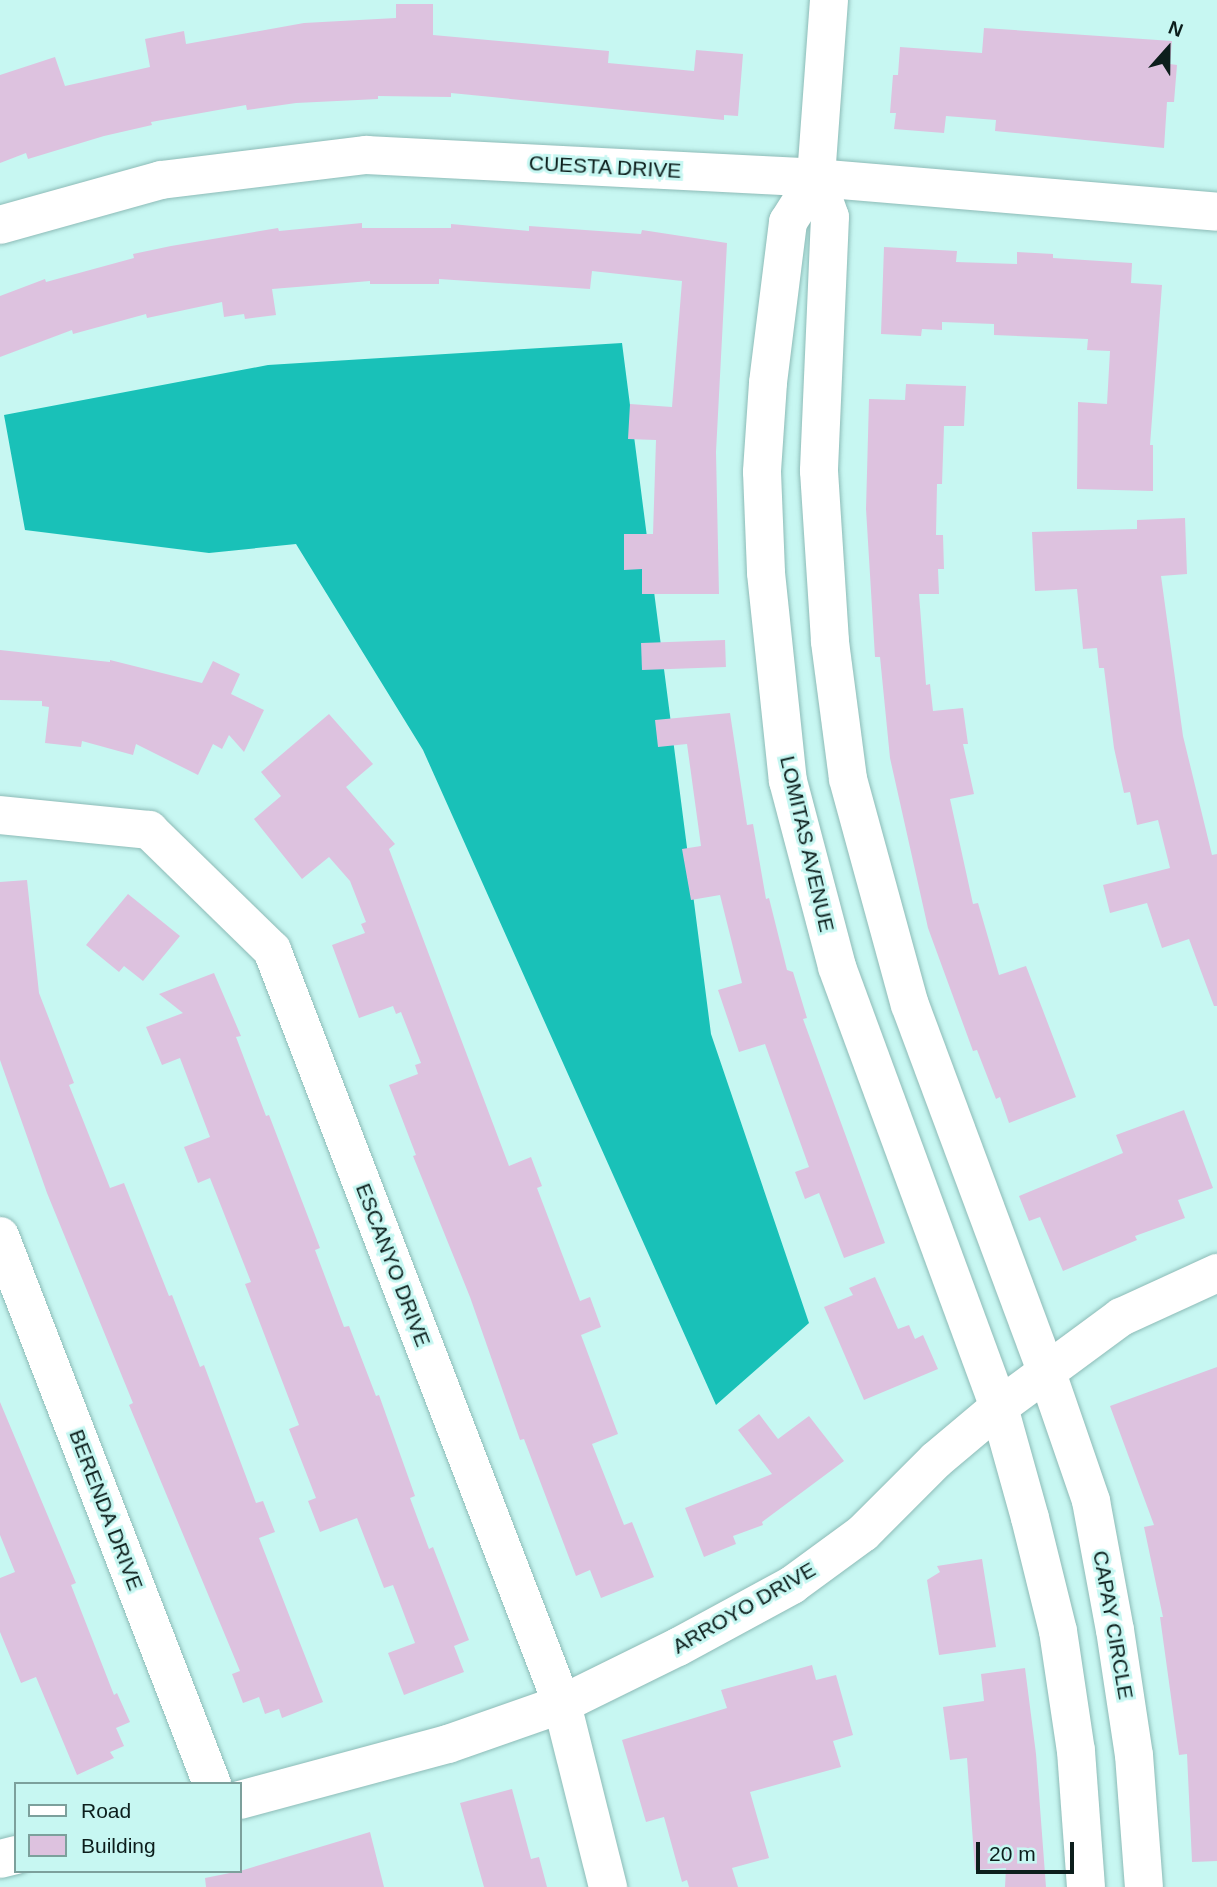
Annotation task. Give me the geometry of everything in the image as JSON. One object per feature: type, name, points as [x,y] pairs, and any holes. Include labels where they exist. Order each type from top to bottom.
[{"type":"street","name":"LOMITAS AVENUE","points":[[829,0],[816,178],[830,217],[819,471],[830,642],[848,779],[910,1005],[1046,1370]]},
{"type":"street","name":"CUESTA DRIVE","points":[[0,225],[161,180],[366,155],[816,178],[1217,212]]},
{"type":"street","name":"LOMITAS AVENUE","points":[[816,178],[788,222],[768,383],[762,472],[766,573],[788,781],[836,967],[999,1407]]},
{"type":"street","name":"ESCANYO DRIVE","points":[[0,815],[149,830],[272,950],[562,1704],[608,1887]]},
{"type":"street","name":"BERENDA DRIVE","points":[[0,1236],[211,1782]]},
{"type":"street","name":"ARROYO DRIVE","points":[[242,1799],[433,1749],[562,1704],[678,1647],[792,1585],[863,1533],[936,1460],[999,1407],[1121,1317],[1217,1273]]},
{"type":"street","name":"CAPAY CIRCLE","points":[[1046,1370],[1091,1501],[1115,1630],[1134,1755],[1144,1887]]},
{"type":"street","points":[[999,1407],[1058,1631],[1076,1751],[1086,1887]]},
{"type":"shaded area","points":[[622,343],[711,1034],[809,1323],[716,1405],[423,750],[296,544],[209,553],[25,530],[4,415],[268,365]]},
{"type":"building","points":[[396,4],[433,4],[433,35],[609,51],[608,63],[694,71],[696,50],[743,54],[738,116],[724,115],[724,120],[451,93],[451,97],[378,96],[378,99],[296,103],[247,110],[246,105],[151,122],[152,125],[28,159],[26,153],[0,163],[0,75],[55,57],[65,86],[150,67],[145,39],[184,31],[186,44],[304,23],[396,18]]},
{"type":"building","points":[[984,28],[1172,41],[1170,64],[1177,65],[1174,102],[1167,102],[1164,148],[995,131],[996,120],[946,116],[944,133],[894,129],[896,113],[890,113],[893,75],[898,75],[900,47],[982,53]]},
{"type":"building","points":[[362,223],[362,228],[451,228],[451,224],[529,231],[529,226],[641,234],[642,230],[727,243],[716,452],[719,594],[642,594],[642,569],[624,570],[624,534],[653,534],[656,440],[628,439],[630,404],[672,407],[682,281],[592,271],[590,289],[439,279],[439,284],[370,284],[370,281],[272,289],[276,315],[245,319],[244,314],[224,317],[222,302],[147,318],[146,314],[73,334],[72,330],[0,357],[0,296],[45,279],[46,282],[134,258],[133,254],[171,246],[278,228],[279,231]]},
{"type":"building","points":[[884,247],[957,251],[956,262],[1017,264],[1017,252],[1053,254],[1053,258],[1132,263],[1131,283],[1162,285],[1150,445],[1153,445],[1153,491],[1077,489],[1078,402],[1107,404],[1110,351],[1087,350],[1088,339],[994,335],[994,324],[942,322],[942,330],[922,329],[921,336],[881,334]]},
{"type":"building","points":[[906,384],[966,386],[964,426],[944,426],[942,484],[937,484],[936,535],[943,535],[944,569],[938,569],[939,594],[919,594],[926,685],[930,684],[933,711],[963,708],[968,744],[963,744],[974,794],[950,799],[973,904],[978,903],[999,975],[1026,966],[1076,1097],[1009,1123],[1000,1097],[996,1099],[977,1050],[973,1051],[928,928],[890,758],[880,657],[875,657],[866,509],[869,399],[905,400]]},
{"type":"building","points":[[1185,518],[1187,574],[1161,576],[1183,736],[1212,855],[1217,854],[1217,1006],[1214,1006],[1189,939],[1162,948],[1147,903],[1110,913],[1103,885],[1170,868],[1158,820],[1137,825],[1130,792],[1124,793],[1114,748],[1104,668],[1099,668],[1097,648],[1083,649],[1077,589],[1035,591],[1032,532],[1137,529],[1137,520]]},
{"type":"building","points":[[725,640],[726,667],[642,670],[641,643]]},
{"type":"building","points":[[0,650],[110,660],[202,683],[213,661],[240,674],[231,694],[264,710],[244,752],[229,735],[222,749],[213,744],[198,775],[136,744],[133,755],[82,741],[81,747],[45,743],[49,707],[42,706],[42,701],[0,700]]},
{"type":"building","points":[[730,713],[747,825],[753,824],[766,899],[769,898],[787,970],[793,972],[807,1018],[803,1019],[885,1243],[844,1258],[819,1193],[805,1199],[795,1172],[809,1167],[765,1044],[739,1052],[718,990],[742,983],[720,895],[691,900],[682,849],[701,846],[687,744],[658,747],[655,720]]},
{"type":"building","points":[[329,714],[373,764],[346,787],[395,844],[389,849],[509,1166],[531,1157],[542,1186],[537,1188],[580,1301],[590,1297],[601,1327],[581,1335],[618,1434],[592,1444],[624,1525],[632,1522],[654,1577],[601,1598],[590,1570],[576,1576],[524,1439],[520,1440],[470,1297],[413,1156],[416,1155],[389,1085],[418,1074],[415,1065],[421,1063],[401,1012],[396,1014],[393,1006],[359,1018],[332,945],[365,933],[361,924],[366,922],[350,881],[329,857],[302,879],[254,819],[281,796],[261,772]]},
{"type":"building","points":[[27,880],[39,993],[74,1083],[69,1085],[110,1188],[124,1183],[200,1367],[204,1365],[256,1503],[263,1501],[275,1532],[259,1538],[323,1702],[282,1718],[279,1709],[265,1714],[259,1697],[243,1703],[232,1674],[240,1671],[129,1405],[133,1403],[47,1193],[0,1060],[0,882]]},
{"type":"building","points":[[128,894],[180,936],[143,981],[124,966],[119,972],[86,945]]},
{"type":"building","points":[[214,973],[241,1036],[236,1037],[266,1116],[269,1115],[320,1248],[315,1250],[344,1327],[349,1326],[376,1396],[379,1395],[415,1496],[410,1498],[429,1549],[433,1547],[469,1640],[454,1646],[464,1672],[404,1695],[388,1653],[415,1643],[393,1585],[384,1588],[357,1518],[320,1532],[308,1501],[316,1498],[289,1429],[299,1425],[245,1284],[251,1282],[210,1178],[198,1183],[184,1147],[210,1137],[180,1058],[162,1065],[146,1027],[183,1013],[159,994]]},
{"type":"building","points":[[1184,1110],[1213,1188],[1178,1200],[1185,1218],[1135,1236],[1137,1240],[1063,1271],[1040,1217],[1029,1221],[1019,1196],[1123,1153],[1116,1135]]},
{"type":"building","points":[[875,1277],[898,1329],[909,1325],[915,1339],[923,1335],[938,1369],[864,1400],[824,1307],[853,1295],[849,1288]]},
{"type":"building","points":[[1217,1367],[1217,1861],[1192,1862],[1187,1754],[1179,1755],[1160,1617],[1163,1617],[1144,1527],[1154,1525],[1110,1406]]},
{"type":"building","points":[[0,1402],[76,1583],[71,1585],[114,1695],[117,1693],[130,1722],[116,1728],[124,1746],[110,1752],[114,1758],[77,1775],[36,1677],[21,1683],[0,1632],[0,1578],[15,1572],[0,1535]]},
{"type":"building","points":[[759,1414],[778,1439],[809,1416],[844,1461],[762,1522],[763,1525],[733,1536],[736,1544],[704,1557],[685,1508],[772,1474],[738,1430]]},
{"type":"building","points":[[982,1559],[996,1647],[939,1655],[927,1580],[940,1572],[937,1566]]},
{"type":"building","points":[[812,1665],[816,1680],[836,1675],[853,1735],[833,1741],[841,1767],[750,1792],[769,1858],[732,1868],[738,1887],[689,1887],[687,1880],[682,1882],[664,1817],[646,1822],[622,1740],[727,1708],[721,1690]]},
{"type":"building","points":[[1025,1668],[1036,1754],[1046,1887],[1005,1887],[1006,1868],[975,1870],[967,1758],[950,1760],[943,1707],[984,1701],[981,1674]]},
{"type":"building","points":[[512,1789],[531,1859],[539,1857],[547,1887],[484,1887],[460,1803]]},
{"type":"building","points":[[370,1832],[384,1887],[206,1887],[205,1878],[242,1873],[242,1870]]}]
